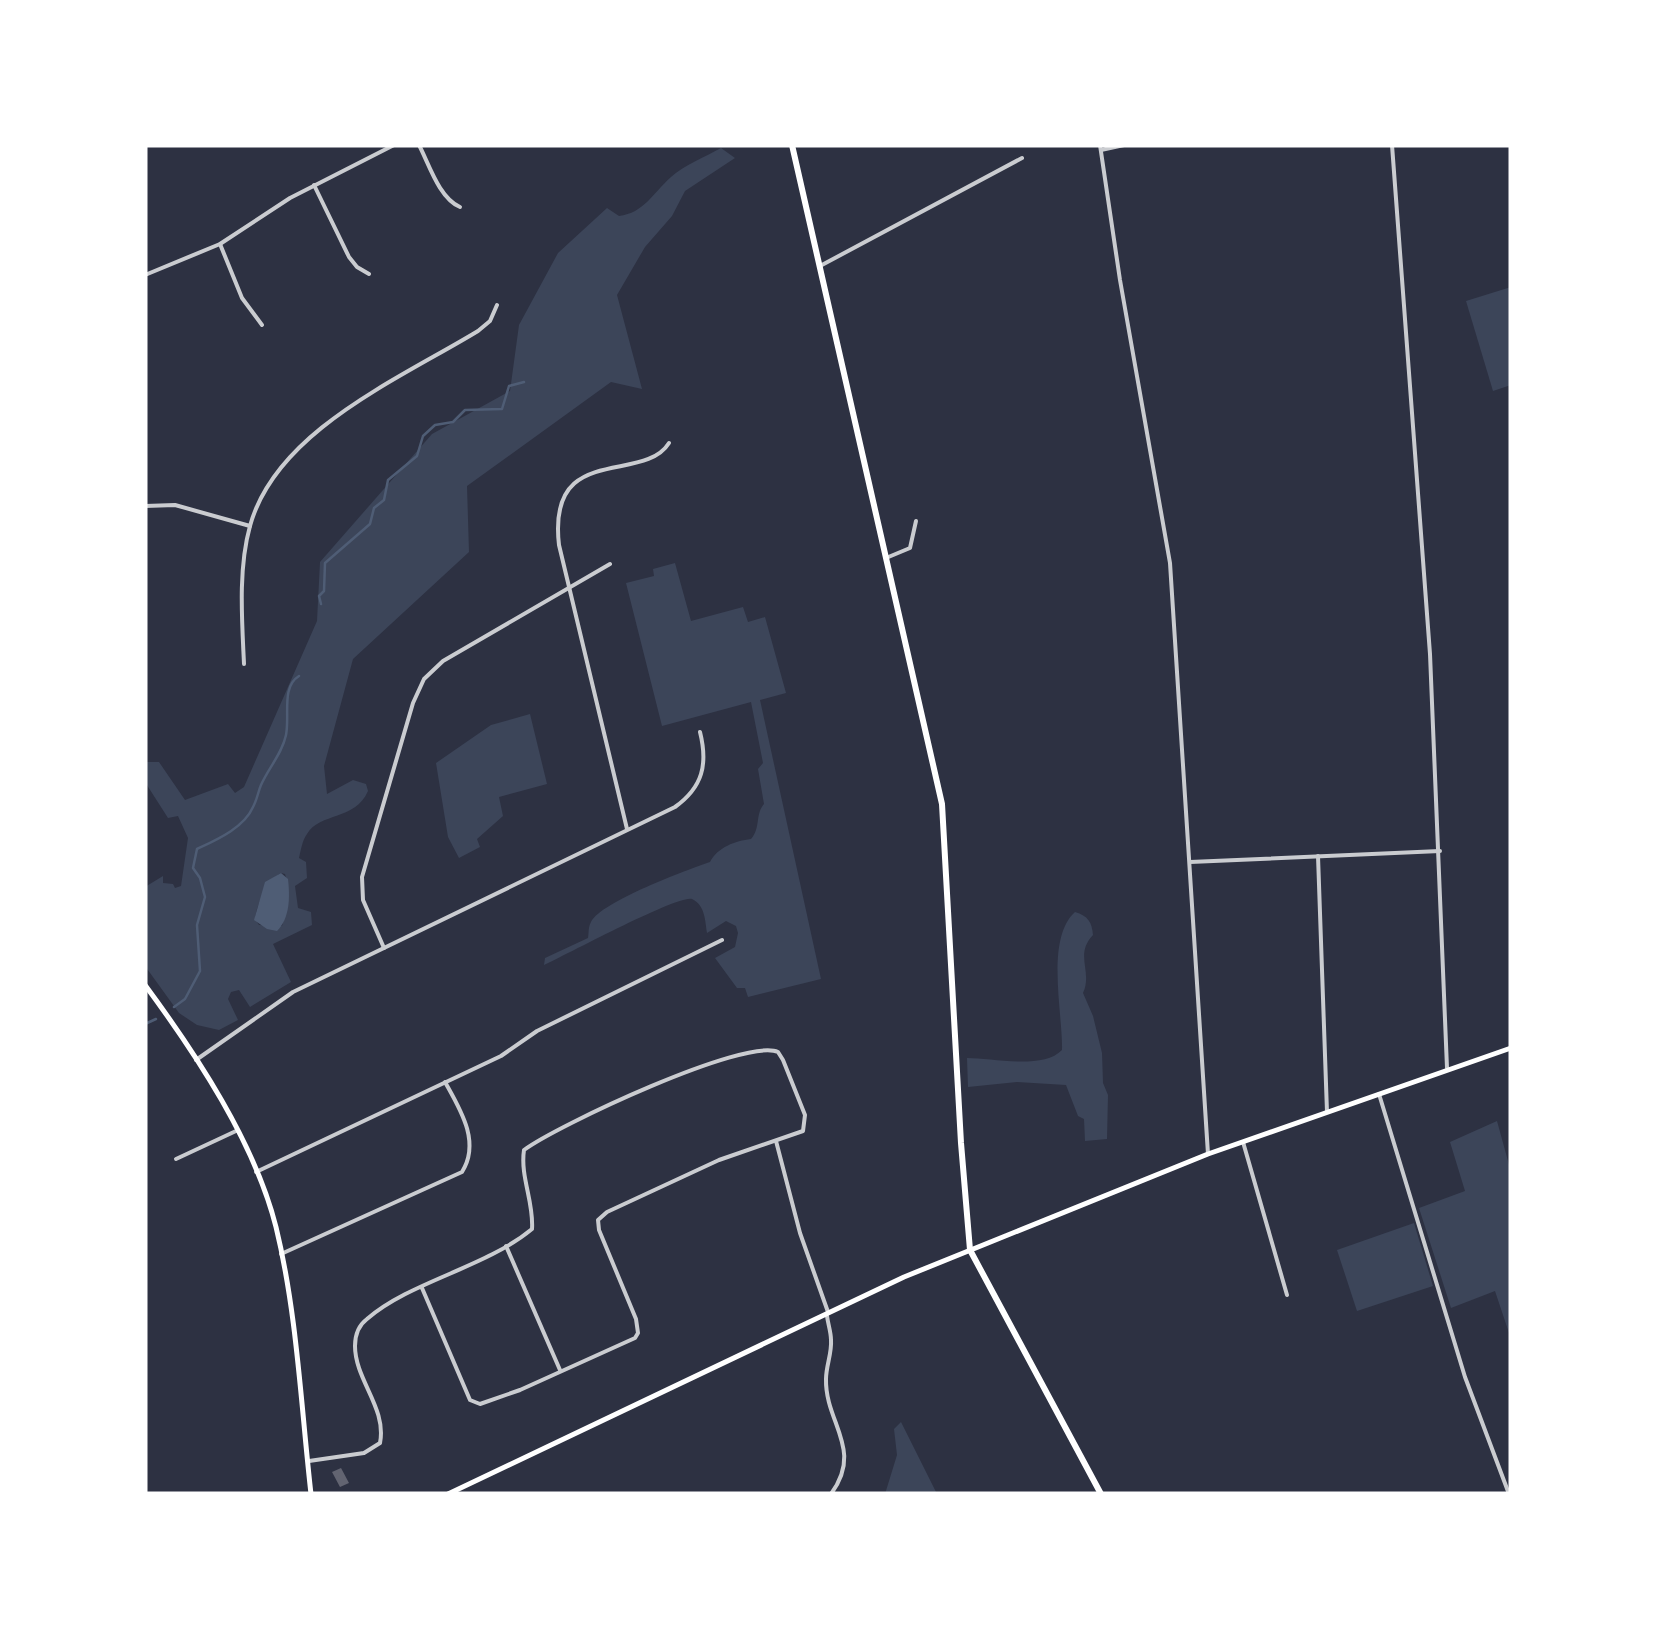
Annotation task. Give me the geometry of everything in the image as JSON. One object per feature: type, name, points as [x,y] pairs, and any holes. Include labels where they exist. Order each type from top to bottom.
[{"type":"main road","points":[[792,145],[942,804],[970,1250],[1100,1494]]},
{"type":"main road","points":[[145,985],[196,1060],[236,1131],[275,1225],[311,1494]]},
{"type":"main road","points":[[448,1494],[827,1312],[970,1250],[1208,1154],[1511,1048]]},
{"type":"street","points":[[145,275],[220,244],[314,185],[394,145]]},
{"type":"street","points":[[419,145],[444,194],[460,207]]},
{"type":"street","points":[[1124,145],[1100,148],[1170,563],[1208,1154]]},
{"type":"street","points":[[1392,145],[1429,634],[1448,1071]]},
{"type":"street","points":[[820,266],[1022,158]]},
{"type":"street","points":[[314,185],[349,257],[357,268],[369,274]]},
{"type":"street","points":[[220,244],[242,298],[262,325]]},
{"type":"street","points":[[244,664],[242,603],[250,526],[266,486],[305,439],[478,331],[490,321],[497,305]]},
{"type":"street","points":[[627,829],[569,588],[557,528],[558,513],[571,488],[589,474],[661,453],[669,442]]},
{"type":"street","points":[[145,506],[175,505],[250,526]]},
{"type":"street","points":[[886,558],[910,548],[916,520]]},
{"type":"street","points":[[384,948],[364,900],[362,877],[418,691],[443,661],[610,564]]},
{"type":"street","points":[[196,1060],[294,992],[675,807],[691,794],[705,764],[700,732]]},
{"type":"street","points":[[1188,862],[1440,851]]},
{"type":"street","points":[[1318,856],[1327,1112]]},
{"type":"street","points":[[256,1172],[501,1056],[537,1031],[722,940]]},
{"type":"street","points":[[307,1462],[364,1453],[380,1443],[379,1418],[356,1356],[357,1333],[364,1320],[422,1288],[506,1246],[532,1230],[533,1215],[522,1163],[524,1150],[566,1126],[704,1064],[760,1048],[778,1052],[806,1122],[802,1132],[719,1160],[601,1216],[599,1230],[638,1333],[620,1346],[480,1404],[470,1400],[422,1288]]},
{"type":"street","points":[[281,1254],[462,1172],[468,1162],[469,1138],[445,1082]]},
{"type":"street","points":[[1378,1094],[1465,1377],[1509,1494]]},
{"type":"street","points":[[176,1159],[236,1131]]},
{"type":"street","points":[[776,1141],[800,1234],[827,1312],[832,1341],[827,1396],[845,1452],[844,1470],[831,1494]]},
{"type":"street","points":[[1242,1142],[1287,1295]]},
{"type":"street","points":[[506,1246],[560,1370]]},
{"type":"shaded area","points":[[721,148],[735,158],[685,191],[617,295],[642,389],[611,382],[467,486],[469,552],[353,659],[324,766],[327,794],[353,780],[366,784],[368,791],[355,807],[313,827],[304,840],[299,858],[306,862],[307,878],[295,886],[298,908],[311,912],[312,925],[273,944],[291,982],[250,1007],[239,990],[231,992],[228,999],[238,1020],[219,1030],[197,1025],[179,1013],[145,966],[145,887],[163,876],[163,883],[181,886],[188,838],[178,816],[168,818],[145,782],[145,762],[159,762],[185,800],[228,784],[235,793],[244,787],[317,621],[320,562],[432,434],[510,391],[519,325],[558,253],[607,208],[619,216],[635,211],[676,173]],"holes":[[[285,874],[288,900],[282,926],[259,925],[255,919],[264,893],[276,876]]]},
{"type":"shaded area","points":[[1511,287],[1511,385],[1493,391],[1466,301]]},
{"type":"shaded area","points":[[675,563],[691,621],[743,607],[748,622],[765,617],[786,693],[760,700],[821,979],[748,997],[745,988],[737,988],[715,958],[735,947],[736,926],[726,921],[707,933],[702,909],[692,899],[645,915],[544,965],[545,958],[588,938],[591,922],[611,905],[710,862],[728,846],[751,839],[756,830],[764,804],[758,769],[763,763],[751,702],[662,726],[626,583],[654,576],[653,569]]},
{"type":"shaded area","points":[[530,714],[547,784],[499,797],[503,816],[477,839],[480,847],[459,858],[448,837],[436,763],[491,725]]},
{"type":"shaded area","points":[[281,873],[288,879],[289,900],[287,914],[277,931],[254,920],[265,882]]},
{"type":"shaded area","points":[[1075,912],[1090,923],[1093,935],[1085,949],[1083,993],[1102,1053],[1103,1083],[1108,1095],[1107,1139],[1085,1141],[1084,1119],[1078,1116],[1066,1085],[1017,1082],[968,1087],[967,1058],[1043,1060],[1062,1050],[1058,958],[1060,940]]},
{"type":"shaded area","points":[[1497,1121],[1511,1172],[1509,1333],[1495,1291],[1451,1308],[1419,1208],[1465,1191],[1450,1142]]},
{"type":"shaded area","points":[[1414,1223],[1433,1286],[1357,1311],[1337,1250]]},
{"type":"shaded area","points":[[901,1422],[937,1494],[885,1494],[897,1455],[894,1429]]},
{"type":"building","points":[[341,1468],[349,1483],[340,1487],[332,1472]]},
{"type":"waterway","points":[[321,604],[325,563],[370,524],[374,508],[384,500],[388,480],[417,456],[423,436],[435,425],[453,422],[465,410],[502,409],[509,386],[524,382]]},
{"type":"waterway","points":[[174,1007],[185,999],[200,971],[197,925],[205,897],[193,868],[197,849],[229,832],[249,814],[284,742],[288,694],[299,676]]},
{"type":"waterway","points":[[145,1024],[156,1019]]}]
